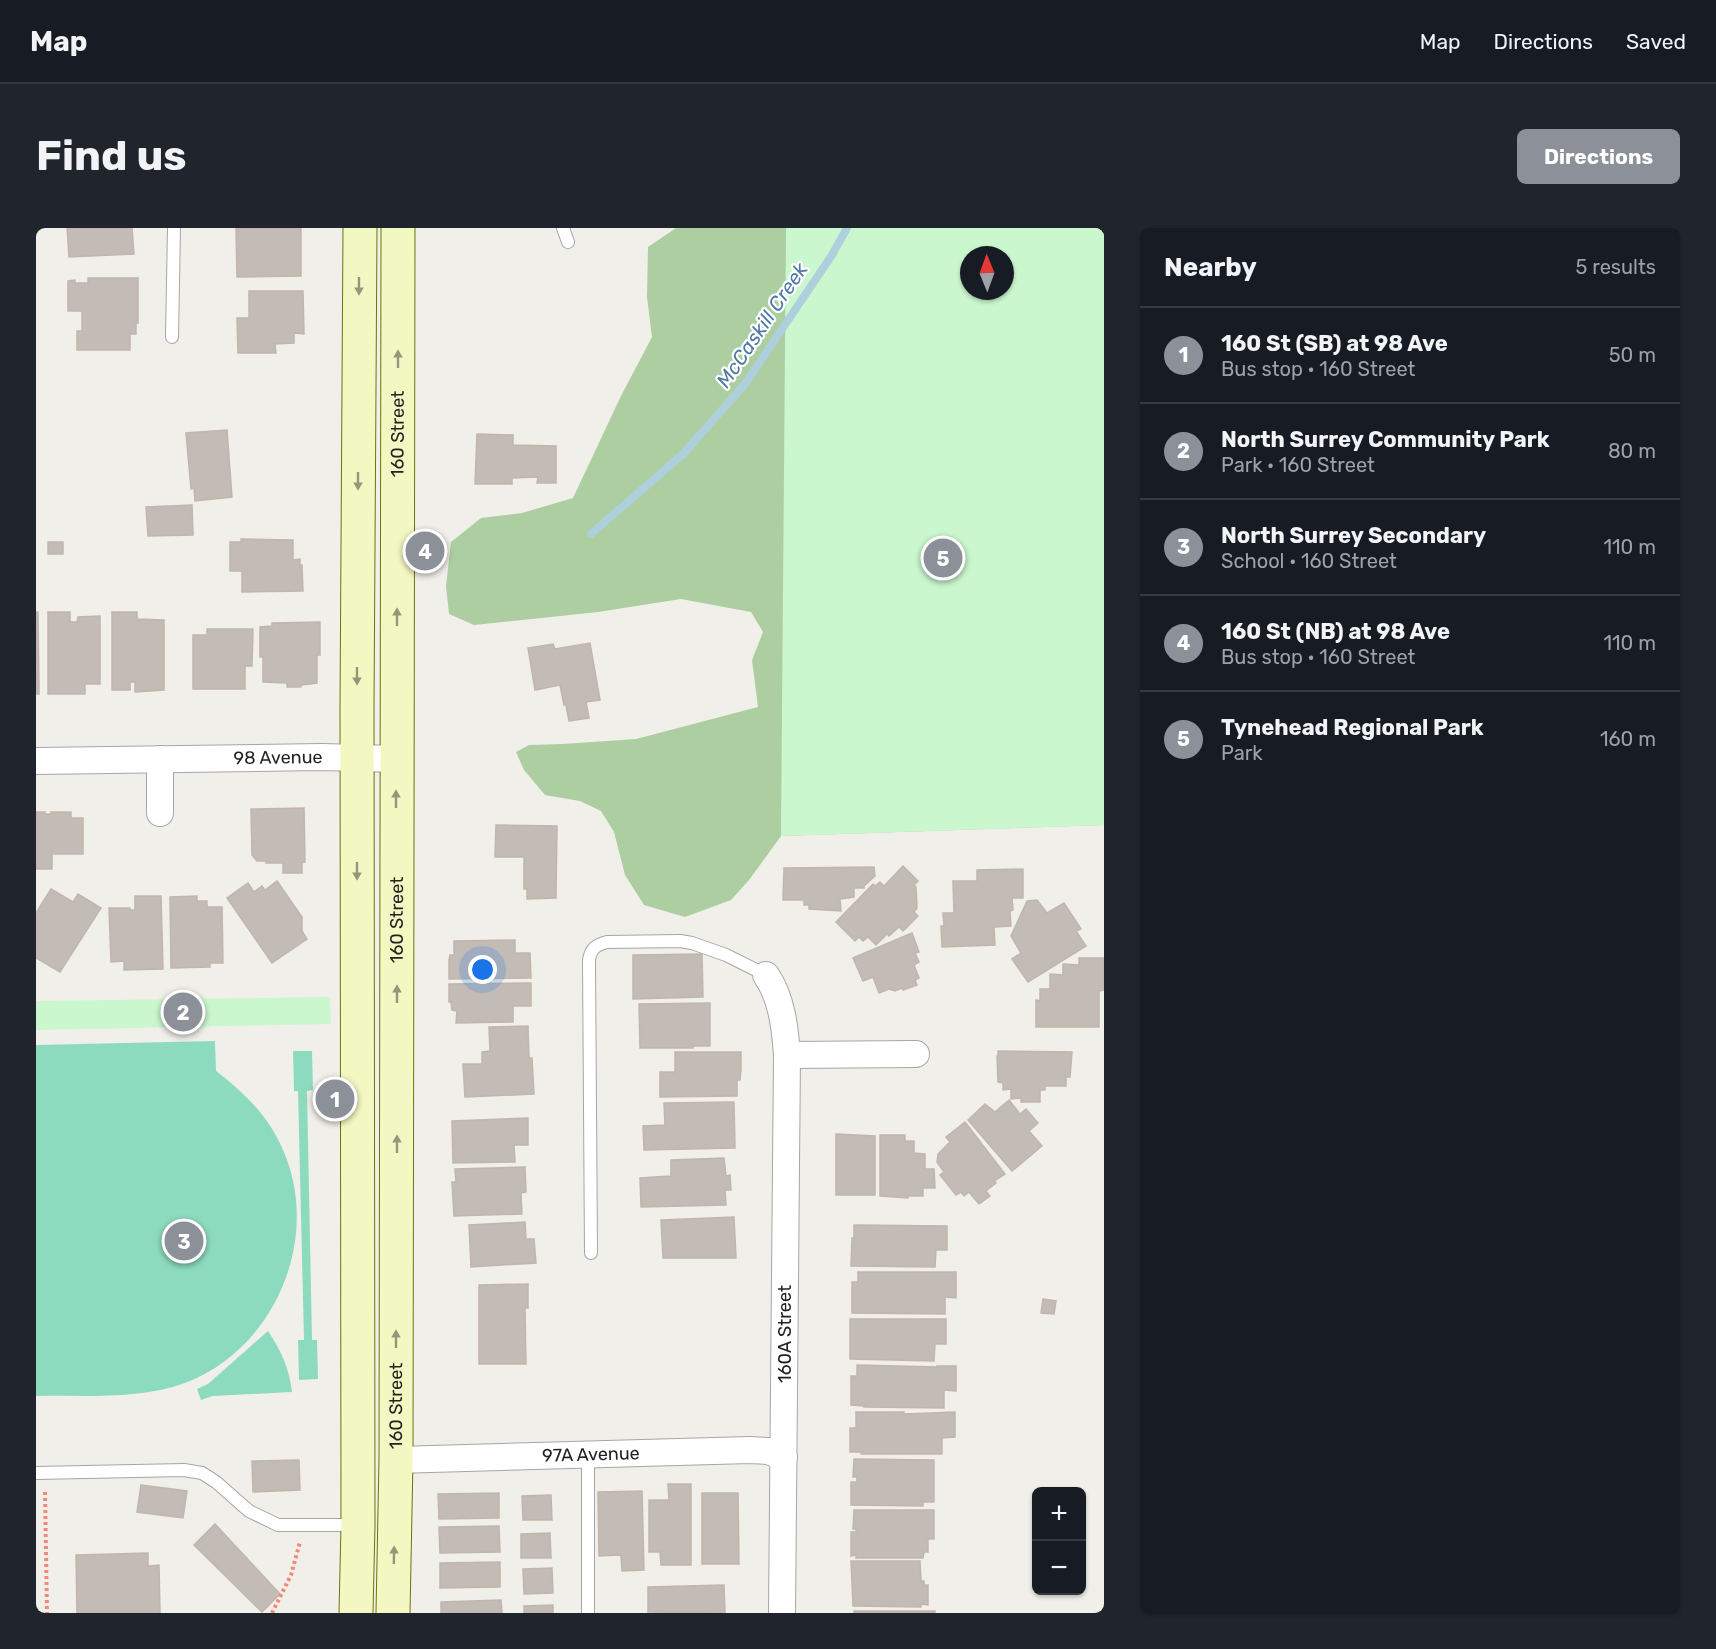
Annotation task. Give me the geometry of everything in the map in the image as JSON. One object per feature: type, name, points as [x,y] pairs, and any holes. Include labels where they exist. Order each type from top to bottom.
[{"type":"main road","points":[[356,1613],[360,228]]},
{"type":"main road","name":"160 Street","points":[[393,1613],[396,1460],[398,228]]},
{"type":"street","points":[[160,759],[160,813]]},
{"type":"street","name":"98 Avenue","points":[[36,761],[396,759]]},
{"type":"street","name":"160A Street","points":[[766,975],[772,984],[782,1012],[787,1055],[782,1613]]},
{"type":"street","points":[[787,1055],[916,1054]]},
{"type":"street","name":"97A Avenue","points":[[396,1460],[750,1450],[768,1451],[784,1457]]},
{"type":"lane","points":[[172,337],[174,228]]},
{"type":"lane","points":[[563,228],[568,242]]},
{"type":"lane","points":[[591,1253],[589,960],[591,951],[598,944],[607,942],[680,941],[726,955],[766,975]]},
{"type":"lane","points":[[588,1453],[588,1613]]},
{"type":"lane","points":[[41,1473],[184,1470],[202,1473],[216,1482],[249,1511],[278,1525],[358,1525]]},
{"type":"path","points":[[41,1473],[47,1613]]},
{"type":"path","points":[[272,1613],[291,1575],[300,1542]]},
{"type":"green space","points":[[676,228],[1104,228],[1104,825],[781,836],[749,880],[731,900],[685,917],[644,905],[625,875],[614,832],[601,811],[580,801],[545,795],[524,770],[516,752],[529,745],[636,739],[758,707],[752,660],[763,632],[751,612],[681,599],[598,612],[474,625],[449,614],[446,586],[451,542],[481,518],[522,513],[573,498],[621,396],[652,337],[647,297],[648,247]]},
{"type":"green space","points":[[786,228],[1104,228],[1104,825],[781,836]]},
{"type":"green space","points":[[330,997],[331,1024],[36,1030],[36,1001]]},
{"type":"green space","points":[[215,1041],[216,1071],[246,1097],[271,1127],[283,1150],[294,1184],[297,1219],[293,1253],[282,1287],[266,1318],[244,1345],[217,1367],[185,1383],[130,1394],[36,1396],[36,1045]]},
{"type":"green space","points":[[293,1051],[312,1051],[313,1090],[307,1091],[312,1340],[317,1340],[318,1379],[299,1380],[298,1340],[304,1340],[298,1091],[294,1091]]},
{"type":"green space","points":[[268,1331],[284,1360],[292,1392],[213,1396],[201,1400],[197,1389],[208,1384]]},
{"type":"building","points":[[67,228],[132,228],[134,254],[69,257]]},
{"type":"building","points":[[236,228],[301,228],[301,276],[237,277]]},
{"type":"building","points":[[88,278],[138,278],[138,323],[136,323],[136,334],[130,334],[130,350],[77,350],[77,331],[82,331],[82,311],[68,311],[68,281],[88,283]]},
{"type":"building","points":[[249,291],[303,291],[304,334],[294,333],[294,343],[275,344],[276,353],[238,353],[237,318],[249,318]]},
{"type":"building","points":[[227,430],[232,497],[195,501],[194,488],[191,489],[186,433]]},
{"type":"building","points":[[477,434],[513,435],[513,445],[556,446],[556,483],[537,483],[538,477],[512,478],[512,484],[475,484]]},
{"type":"building","points":[[192,505],[193,535],[148,536],[146,507]]},
{"type":"building","points":[[241,539],[293,540],[293,560],[300,559],[300,565],[302,565],[303,591],[242,592],[242,571],[230,571],[230,542],[241,542]]},
{"type":"building","points":[[48,542],[63,542],[63,554],[48,554]]},
{"type":"building","points":[[36,612],[38,612],[39,694],[36,694]]},
{"type":"building","points":[[48,612],[70,612],[70,622],[77,622],[78,617],[100,616],[100,684],[85,684],[85,694],[48,694]]},
{"type":"building","points":[[112,612],[137,612],[137,619],[164,620],[164,690],[135,692],[135,682],[130,682],[130,690],[112,690]]},
{"type":"building","points":[[320,622],[317,683],[301,685],[301,687],[287,687],[287,683],[263,682],[260,627],[272,626],[272,623]]},
{"type":"building","points":[[207,629],[253,629],[252,666],[245,666],[245,689],[193,689],[193,635],[207,635]]},
{"type":"building","points":[[590,643],[600,700],[586,702],[589,718],[569,721],[560,685],[535,690],[528,648],[553,644],[555,649]]},
{"type":"building","points":[[304,808],[305,862],[302,863],[302,873],[283,873],[283,863],[257,861],[252,855],[251,809]]},
{"type":"building","points":[[36,812],[51,814],[51,812],[71,812],[71,818],[83,818],[83,854],[52,854],[52,869],[36,869]]},
{"type":"building","points":[[496,825],[557,826],[556,898],[527,899],[527,889],[524,889],[524,857],[495,857]]},
{"type":"building","points":[[903,866],[918,881],[914,885],[917,908],[914,912],[918,916],[903,931],[899,927],[889,936],[887,934],[876,945],[868,937],[863,941],[859,937],[855,941],[836,922],[873,884],[875,886],[880,882],[884,886]]},
{"type":"building","points":[[874,867],[875,876],[864,888],[854,888],[854,897],[840,899],[841,911],[809,909],[809,905],[804,905],[804,900],[783,900],[784,868]]},
{"type":"building","points":[[1023,869],[1023,898],[1012,898],[1011,926],[994,927],[995,945],[942,947],[943,913],[954,913],[953,881],[977,881],[977,870]]},
{"type":"building","points":[[277,881],[302,917],[302,931],[307,939],[272,963],[227,898],[248,883],[254,892],[262,886],[265,890]]},
{"type":"building","points":[[51,889],[73,902],[78,894],[101,908],[60,972],[36,958],[36,913]]},
{"type":"building","points":[[135,896],[161,896],[163,969],[124,970],[124,961],[111,962],[109,908],[135,910]]},
{"type":"building","points":[[197,896],[197,901],[207,901],[207,907],[222,907],[223,963],[210,963],[210,967],[171,968],[170,897]]},
{"type":"building","points":[[1037,900],[1047,913],[1064,903],[1081,929],[1076,931],[1086,946],[1028,982],[1012,959],[1021,953],[1011,936],[1027,901]]},
{"type":"building","points":[[912,933],[919,952],[915,953],[919,962],[914,965],[919,978],[915,980],[917,985],[903,990],[902,988],[895,991],[889,989],[879,993],[873,977],[863,981],[853,958]]},
{"type":"building","points":[[515,940],[515,953],[530,953],[531,978],[449,979],[449,960],[450,955],[454,955],[454,941]]},
{"type":"building","points":[[702,954],[703,997],[633,999],[633,955]]},
{"type":"building","points":[[1079,958],[1104,958],[1104,990],[1099,991],[1099,1027],[1036,1027],[1036,1000],[1040,1001],[1040,989],[1050,989],[1050,974],[1063,975],[1063,964],[1079,965]]},
{"type":"building","points":[[531,983],[531,1006],[513,1006],[513,1022],[456,1023],[457,1011],[452,1010],[451,1002],[449,1002],[449,984]]},
{"type":"building","points":[[710,1003],[710,1046],[640,1048],[639,1004]]},
{"type":"building","points":[[528,1026],[529,1058],[532,1058],[534,1094],[465,1097],[463,1064],[482,1064],[482,1052],[490,1051],[489,1027]]},
{"type":"building","points":[[998,1051],[1072,1052],[1070,1077],[1066,1077],[1066,1086],[1045,1086],[1045,1090],[1040,1090],[1040,1102],[1021,1102],[1021,1098],[1011,1099],[1011,1089],[1003,1090],[1003,1083],[998,1082]]},
{"type":"building","points":[[675,1052],[741,1052],[737,1096],[660,1097],[660,1072],[675,1072]]},
{"type":"building","points":[[1009,1100],[1020,1114],[1026,1109],[1038,1123],[1029,1131],[1042,1146],[1012,1171],[968,1120],[985,1104],[995,1112]]},
{"type":"building","points":[[734,1102],[735,1148],[644,1150],[643,1126],[665,1125],[664,1103]]},
{"type":"building","points":[[528,1118],[528,1145],[514,1145],[515,1162],[453,1163],[452,1121]]},
{"type":"building","points":[[965,1122],[1005,1174],[994,1181],[996,1183],[986,1191],[990,1196],[979,1204],[969,1192],[964,1196],[961,1192],[956,1195],[940,1175],[944,1172],[937,1162],[938,1154],[950,1142],[946,1137]]},
{"type":"building","points":[[836,1134],[875,1136],[875,1195],[836,1195]]},
{"type":"building","points":[[880,1135],[905,1135],[905,1141],[914,1141],[914,1153],[925,1154],[925,1169],[934,1169],[935,1188],[923,1188],[923,1196],[908,1196],[908,1198],[880,1196]]},
{"type":"building","points":[[724,1158],[726,1176],[730,1175],[731,1190],[725,1190],[726,1205],[641,1207],[640,1178],[671,1176],[671,1160]]},
{"type":"building","points":[[525,1167],[526,1192],[521,1193],[522,1214],[454,1216],[452,1182],[456,1182],[455,1169]]},
{"type":"building","points":[[734,1217],[736,1258],[663,1258],[661,1220]]},
{"type":"building","points":[[525,1222],[526,1239],[534,1239],[536,1263],[471,1267],[469,1225]]},
{"type":"building","points":[[854,1225],[947,1226],[947,1250],[936,1250],[935,1267],[851,1266]]},
{"type":"building","points":[[858,1272],[956,1272],[956,1298],[945,1297],[945,1314],[852,1313],[852,1282],[858,1282]]},
{"type":"building","points":[[528,1284],[528,1308],[525,1308],[526,1364],[479,1364],[479,1285]]},
{"type":"building","points":[[1043,1299],[1056,1301],[1054,1314],[1041,1313]]},
{"type":"building","points":[[850,1319],[946,1319],[946,1344],[935,1344],[934,1361],[850,1359]]},
{"type":"building","points":[[857,1365],[956,1366],[956,1391],[944,1390],[944,1408],[851,1405],[851,1376],[857,1376]]},
{"type":"building","points":[[856,1412],[904,1412],[904,1414],[955,1412],[955,1437],[942,1438],[942,1454],[850,1452],[850,1428],[856,1428]]},
{"type":"building","points":[[854,1459],[934,1460],[934,1502],[923,1502],[923,1506],[851,1505],[851,1482],[857,1482],[857,1477],[853,1477]]},
{"type":"building","points":[[299,1460],[300,1490],[253,1492],[252,1461]]},
{"type":"building","points":[[668,1484],[691,1484],[691,1565],[661,1565],[660,1552],[649,1552],[649,1500],[669,1500]]},
{"type":"building","points":[[141,1485],[187,1491],[183,1518],[137,1512]]},
{"type":"building","points":[[642,1491],[644,1570],[622,1571],[621,1555],[599,1556],[598,1492]]},
{"type":"building","points":[[499,1493],[499,1518],[439,1519],[438,1494]]},
{"type":"building","points":[[702,1493],[738,1493],[739,1564],[702,1564]]},
{"type":"building","points":[[551,1495],[552,1520],[523,1520],[522,1496]]},
{"type":"building","points":[[854,1510],[934,1510],[934,1539],[928,1539],[928,1552],[924,1552],[923,1558],[856,1558],[856,1555],[851,1556],[851,1532],[856,1532],[856,1529],[853,1529]]},
{"type":"building","points":[[215,1524],[280,1594],[262,1612],[194,1545]]},
{"type":"building","points":[[499,1526],[500,1552],[440,1553],[439,1527]]},
{"type":"building","points":[[550,1533],[551,1558],[521,1558],[521,1534]]},
{"type":"building","points":[[148,1553],[148,1566],[159,1565],[160,1613],[77,1613],[76,1555]]},
{"type":"building","points":[[851,1561],[920,1561],[921,1581],[924,1581],[924,1585],[928,1585],[928,1605],[921,1604],[921,1607],[853,1606]]},
{"type":"building","points":[[500,1562],[500,1587],[440,1588],[440,1563]]},
{"type":"building","points":[[552,1568],[553,1593],[524,1594],[523,1569]]},
{"type":"building","points":[[724,1585],[725,1613],[648,1612],[648,1587]]},
{"type":"building","points":[[501,1600],[502,1613],[441,1613],[441,1602]]},
{"type":"building","points":[[553,1605],[553,1613],[524,1613],[524,1606]]},
{"type":"building","points":[[854,1611],[935,1611],[935,1613],[854,1613]]},
{"type":"waterway","name":"McCaskill Creek","points":[[591,534],[683,454],[745,384],[832,255],[847,228]]},
{"type":"place","name":"160 St (NB) at 98 Ave","points":[[425,551]]},
{"type":"place","name":"Tynehead Regional Park","points":[[943,558]]},
{"type":"place","name":"North Surrey Community Park","points":[[183,1012]]},
{"type":"place","name":"160 St (SB) at 98 Ave","points":[[335,1099]]},
{"type":"place","name":"North Surrey Secondary","points":[[184,1241]]}]
